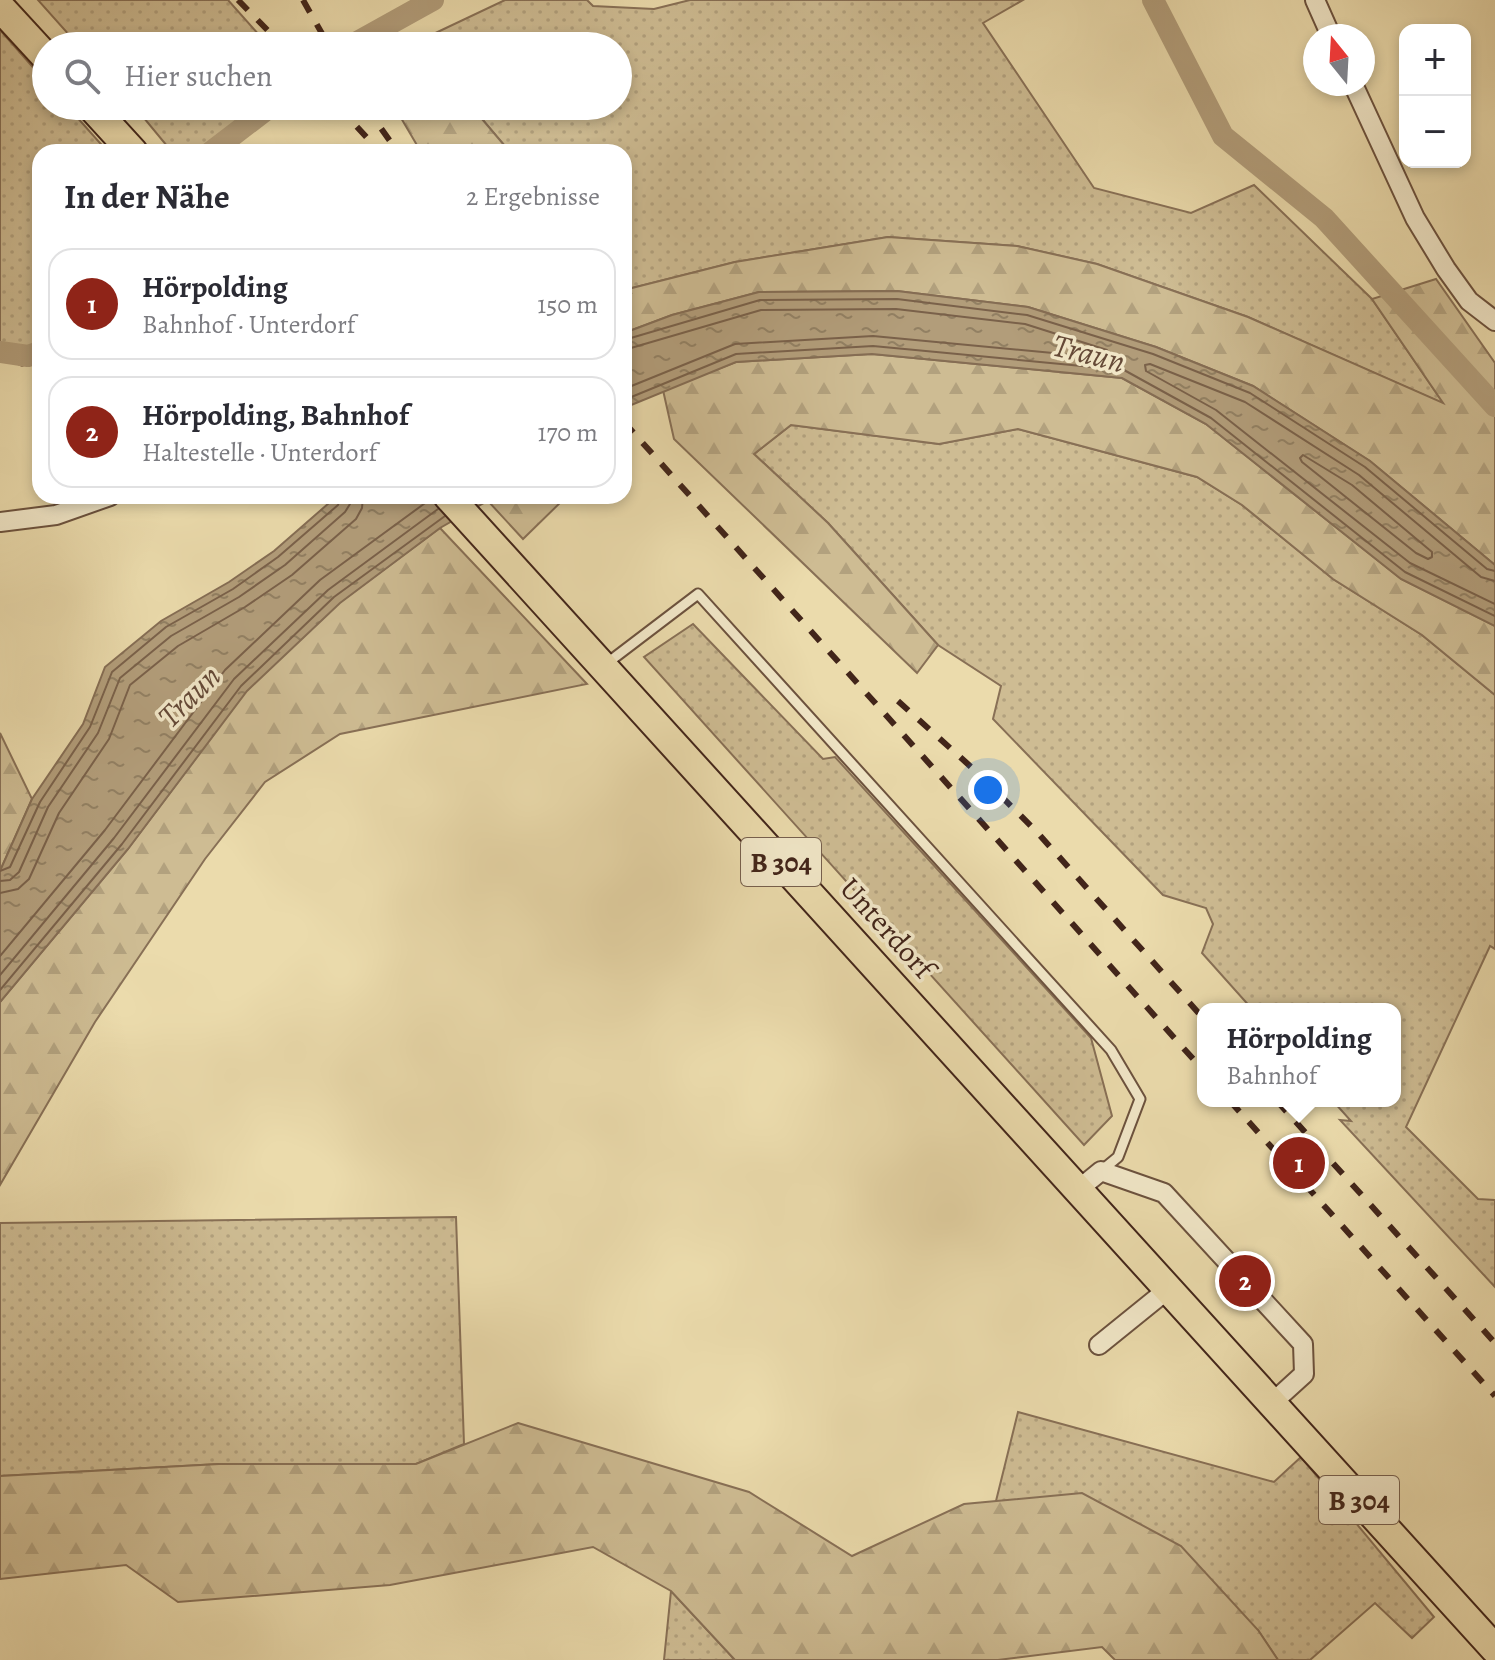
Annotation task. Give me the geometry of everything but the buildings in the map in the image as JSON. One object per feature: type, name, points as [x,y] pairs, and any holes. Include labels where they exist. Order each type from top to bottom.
[{"type":"main road","points":[[0,7],[32,42]]},
{"type":"main road","points":[[104,120],[126,144]]},
{"type":"main road","name":"Unterdorf","points":[[455,504],[1495,1649]]},
{"type":"street","points":[[1315,0],[1326,24]]},
{"type":"street","points":[[1359,96],[1415,218],[1469,301],[1495,321]]},
{"type":"street","points":[[0,522],[56,515],[87,504]]},
{"type":"street","points":[[1079,1189],[1101,1171],[1164,1193],[1303,1344],[1304,1374],[1272,1403]]},
{"type":"street","points":[[1099,1345],[1167,1290]]},
{"type":"lane","points":[[603,666],[698,594],[1111,1050],[1140,1099],[1118,1157],[1101,1171]]},
{"type":"green space","points":[[38,0],[228,0],[257,32],[67,32]]},
{"type":"green space","points":[[505,0],[587,0],[593,6],[654,9],[690,0],[1023,0],[983,23],[1094,188],[1191,213],[1254,185],[1372,299],[1444,404],[1248,317],[1097,264],[1017,246],[888,237],[735,262],[632,288],[632,144],[503,144],[483,120],[632,120],[632,32],[438,32]]},
{"type":"green space","points":[[0,30],[32,66],[32,120],[79,120],[101,144],[32,144],[32,362],[22,366],[0,356]]},
{"type":"green space","points":[[146,120],[252,120],[224,144],[165,144]]},
{"type":"green space","points":[[402,120],[483,120],[503,144],[416,144]]},
{"type":"green space","points":[[888,237],[1017,246],[1097,264],[1248,317],[1443,403],[1372,299],[1436,279],[1495,363],[1495,565],[1370,461],[1253,386],[1156,347],[1028,307],[897,291],[759,292],[672,315],[632,330],[632,288],[735,262]]},
{"type":"green space","points":[[872,354],[1122,378],[1206,424],[1401,579],[1495,626],[1495,695],[1422,635],[1333,579],[1242,505],[1197,477],[1018,429],[939,444],[791,425],[754,454],[828,523],[938,645],[917,673],[674,439],[663,390],[736,362]]},
{"type":"green space","points":[[791,425],[939,444],[1018,429],[1197,477],[1242,505],[1333,579],[1422,635],[1495,695],[1495,949],[1490,946],[1406,1127],[1478,1199],[1495,1200],[1495,1287],[1340,1120],[1351,1121],[1338,1107],[1401,1107],[1401,1003],[1247,1003],[1202,953],[1213,924],[1206,908],[1163,895],[993,719],[1001,686],[938,645],[828,523],[754,454]]},
{"type":"green space","points":[[491,504],[559,504],[523,539]]},
{"type":"green space","points":[[440,528],[587,684],[340,734],[265,782],[205,859],[95,1022],[0,1185],[0,1002],[128,849],[246,691],[339,603]]},
{"type":"green space","points":[[693,624],[823,759],[835,757],[1091,1038],[1112,1116],[1084,1145],[644,657]]},
{"type":"green space","points":[[0,733],[32,799],[0,871]]},
{"type":"green space","points":[[456,1217],[464,1444],[416,1464],[219,1464],[0,1476],[0,1223]]},
{"type":"green space","points":[[1018,1412],[1274,1482],[1301,1457],[1434,1617],[1412,1638],[1375,1603],[1310,1660],[1278,1660],[1258,1630],[996,1501]]},
{"type":"green space","points":[[518,1423],[749,1492],[852,1556],[964,1504],[1082,1493],[1181,1546],[1258,1630],[1278,1660],[1115,1660],[1102,1647],[998,1660],[735,1660],[671,1591],[593,1547],[390,1585],[178,1602],[126,1565],[0,1579],[0,1476],[219,1464],[416,1464]]},
{"type":"green space","points":[[671,1591],[735,1660],[664,1660]]},
{"type":"water","name":"Traun","points":[[897,291],[1028,307],[1156,347],[1253,386],[1370,461],[1495,565],[1495,626],[1401,579],[1206,424],[1122,378],[872,354],[736,362],[632,405],[632,330],[672,315],[759,292]]},
{"type":"water","name":"Traun","points":[[328,504],[482,504],[440,528],[340,603],[247,691],[128,849],[0,1002],[0,871],[32,799],[83,724],[105,667],[161,621],[229,582],[274,551]]},
{"type":"waterway","points":[[375,32],[433,0]]},
{"type":"waterway","points":[[1153,0],[1223,136],[1324,218],[1495,406]]},
{"type":"waterway","points":[[221,144],[253,120]]},
{"type":"waterway","points":[[0,352],[32,355]]},
{"type":"railway","points":[[238,0],[269,32]]},
{"type":"railway","points":[[303,0],[321,32]]},
{"type":"railway","points":[[351,120],[373,144]]},
{"type":"railway","points":[[375,120],[392,144]]},
{"type":"railway","points":[[632,431],[1197,1063]]},
{"type":"railway","points":[[898,701],[1036,831],[1197,1011]]},
{"type":"railway","points":[[1235,1107],[1495,1396]]},
{"type":"railway","points":[[1282,1107],[1495,1343]]},
{"type":"place","name":"Hörpolding","points":[[1299,1163]]},
{"type":"place","name":"Hörpolding, Bahnhof","points":[[1245,1281]]}]
